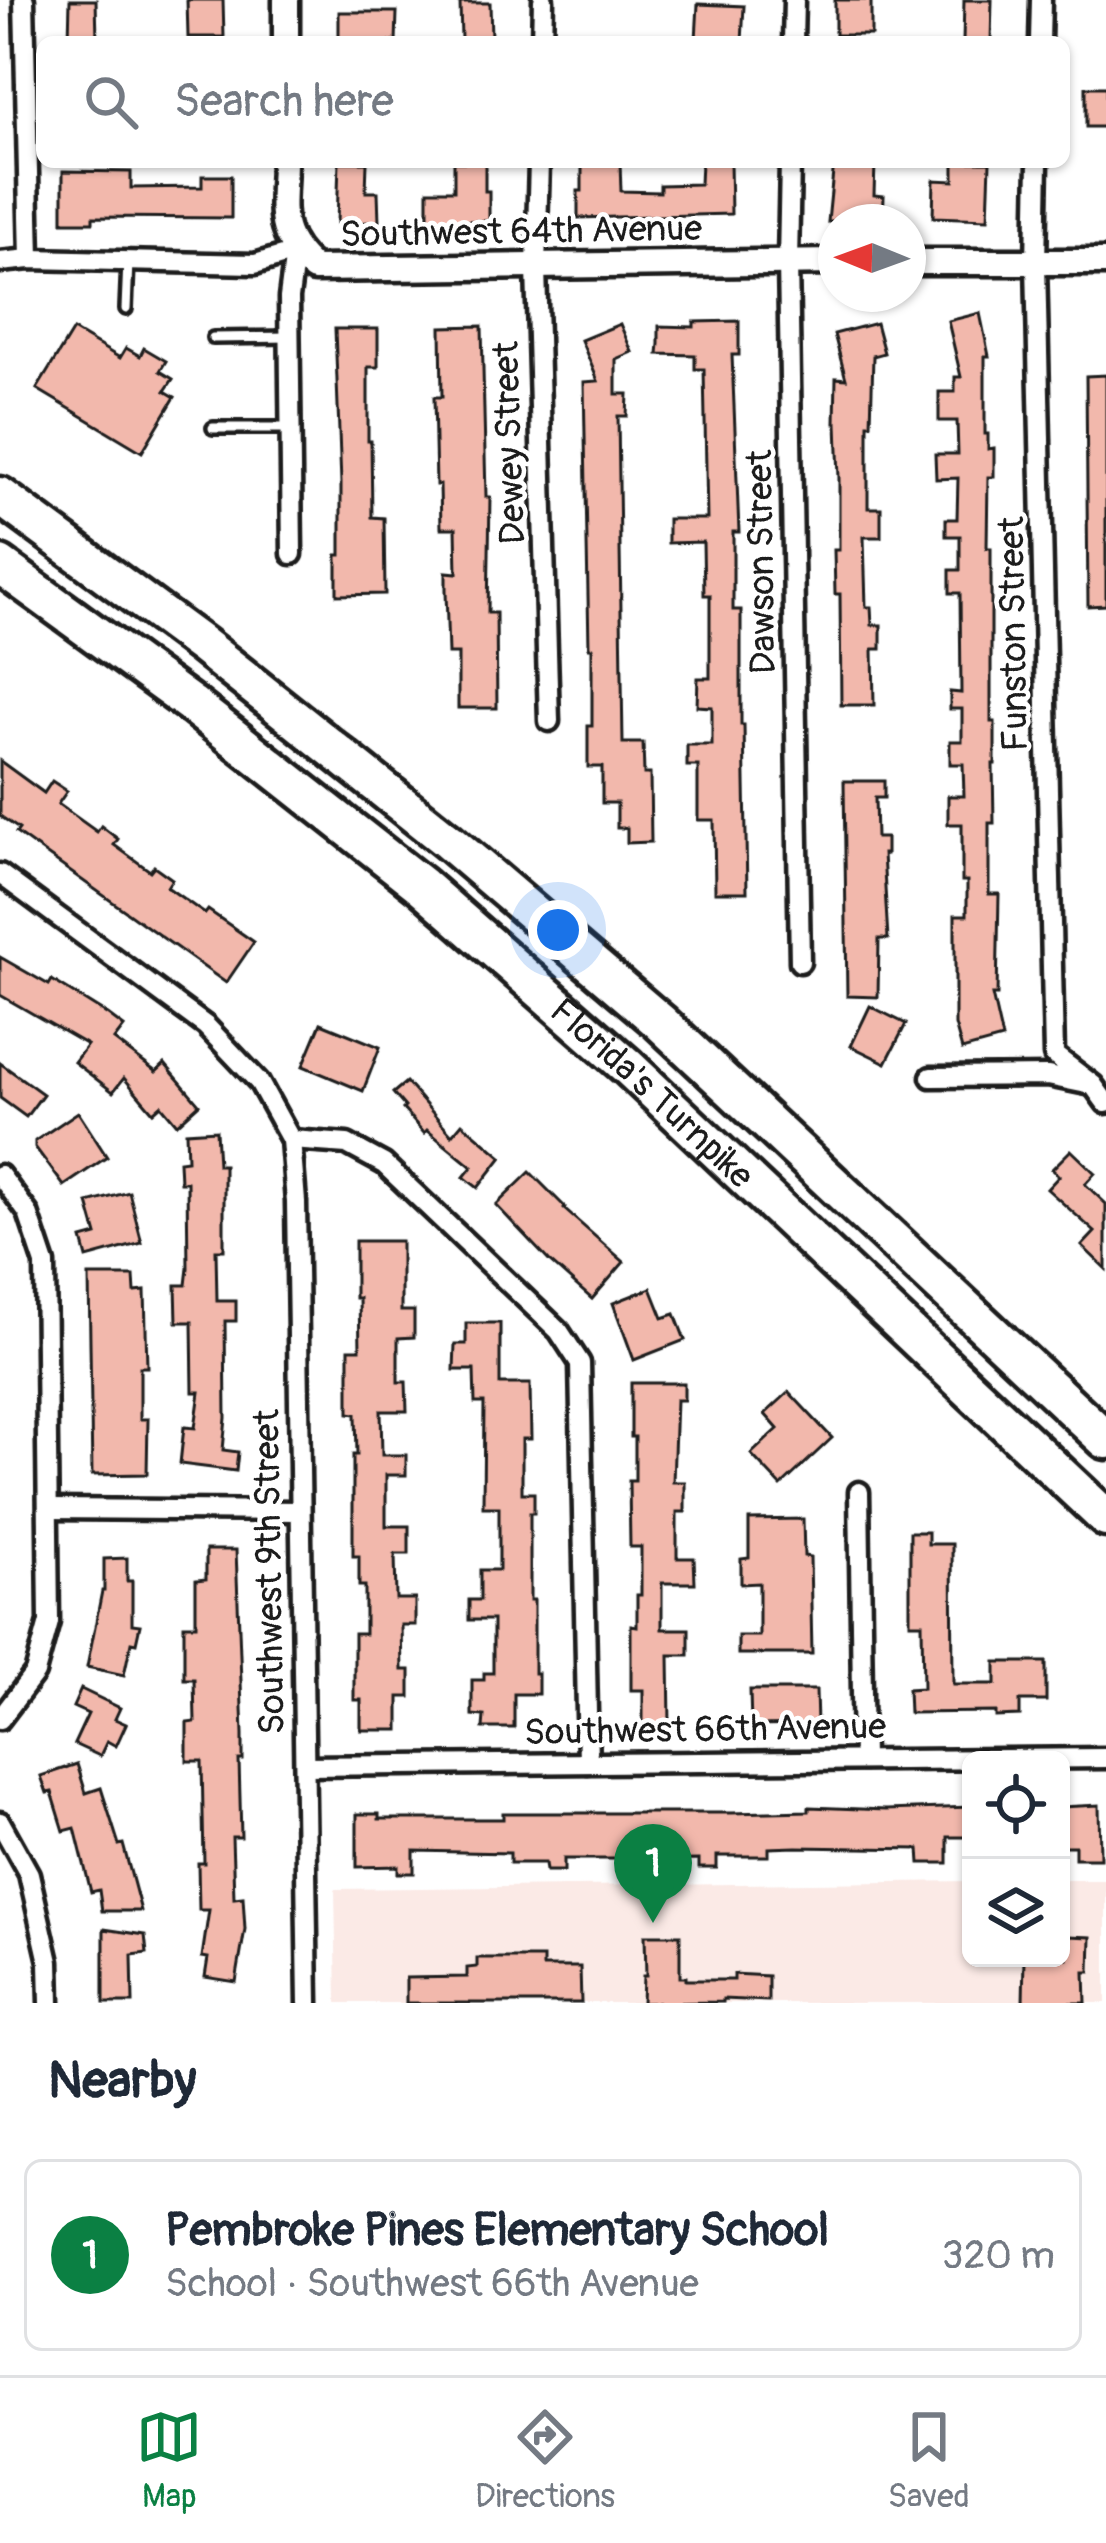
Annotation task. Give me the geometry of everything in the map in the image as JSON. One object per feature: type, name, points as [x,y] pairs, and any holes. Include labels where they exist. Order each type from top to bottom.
[{"type":"highway","name":"Florida's Turnpike","points":[[0,496],[202,645],[448,841],[660,1022],[1106,1440]]},
{"type":"highway","name":"Florida's Turnpike","points":[[0,565],[191,704],[422,886],[628,1067],[1106,1518]]},
{"type":"street","points":[[24,0],[30,259]]},
{"type":"street","points":[[286,0],[286,36]]},
{"type":"street","points":[[542,36],[543,0]]},
{"type":"street","points":[[793,36],[794,0]]},
{"type":"street","points":[[1040,36],[1041,0]]},
{"type":"street","points":[[284,168],[283,229],[295,252],[289,298],[292,554]]},
{"type":"street","name":"Dewey Street","points":[[539,168],[536,268],[549,721]]},
{"type":"street","name":"Dawson Street","points":[[790,168],[800,962]]},
{"type":"street","name":"Funston Street","points":[[1038,168],[1036,263],[1054,1054],[1100,1085]]},
{"type":"street","name":"Southwest 64th Avenue","points":[[0,262],[255,264],[295,252],[314,269],[818,262]]},
{"type":"street","points":[[926,262],[1106,262]]},
{"type":"street","points":[[0,874],[206,1026],[259,1082],[291,1140],[347,1144],[384,1164],[559,1331],[580,1364],[588,1762]]},
{"type":"street","points":[[931,1077],[1048,1076],[1100,1085],[1106,1102]]},
{"type":"street","name":"Southwest 9th Street","points":[[291,1140],[296,1202],[308,2003]]},
{"type":"street","points":[[0,1174],[28,1213],[45,1264],[49,1509],[49,1622],[35,1673],[0,1719]]},
{"type":"street","points":[[859,1492],[862,1760]]},
{"type":"street","points":[[49,1509],[299,1511]]},
{"type":"street","name":"Southwest 66th Avenue","points":[[305,1766],[1106,1758]]},
{"type":"street","points":[[0,1822],[29,1874],[49,1963],[50,2003]]},
{"type":"lane","points":[[126,309],[128,261]]},
{"type":"lane","points":[[213,338],[290,337]]},
{"type":"lane","points":[[213,428],[291,428]]},
{"type":"shaded area","points":[[1070,1880],[1106,1880],[1106,2003],[337,2003],[335,1889],[962,1881],[962,1967],[1070,1967]]},
{"type":"building","points":[[70,0],[96,0],[97,36],[69,36]]},
{"type":"building","points":[[187,0],[223,0],[224,36],[188,36]]},
{"type":"building","points":[[835,0],[871,0],[871,35],[835,35]]},
{"type":"building","points":[[964,0],[992,0],[991,36],[963,36]]},
{"type":"building","points":[[460,3],[490,3],[491,36],[461,36]]},
{"type":"building","points":[[698,4],[744,6],[742,36],[696,36]]},
{"type":"building","points":[[339,12],[397,12],[396,36],[339,36]]},
{"type":"building","points":[[1086,87],[1106,87],[1106,127],[1086,127]]},
{"type":"building","points":[[339,168],[367,168],[366,192],[378,192],[379,222],[337,223]]},
{"type":"building","points":[[454,168],[485,168],[489,221],[428,220],[428,190],[454,190]]},
{"type":"building","points":[[582,168],[620,168],[621,191],[660,192],[660,185],[700,184],[701,168],[730,168],[731,214],[578,218],[578,191],[582,191]]},
{"type":"building","points":[[833,168],[875,168],[874,195],[884,196],[884,204],[830,204]]},
{"type":"building","points":[[954,168],[990,168],[988,219],[933,217],[934,180],[954,181]]},
{"type":"building","points":[[63,171],[131,172],[131,188],[202,187],[202,176],[231,176],[231,218],[93,217],[93,222],[63,222]]},
{"type":"building","points":[[980,313],[989,356],[985,356],[985,434],[988,449],[994,448],[994,477],[988,477],[987,548],[991,548],[991,722],[995,722],[989,894],[999,894],[997,995],[992,995],[1002,1039],[962,1050],[955,1025],[955,915],[967,915],[967,881],[962,881],[962,824],[948,824],[948,796],[964,796],[963,764],[950,764],[950,741],[962,741],[962,709],[950,709],[950,692],[961,693],[960,593],[950,593],[950,570],[960,570],[960,536],[946,536],[946,519],[957,519],[958,478],[936,479],[935,454],[958,454],[957,421],[939,421],[939,392],[955,392],[955,377],[961,377],[948,321]]},
{"type":"building","points":[[739,321],[739,355],[732,355],[739,532],[733,532],[733,610],[741,610],[747,892],[715,892],[714,820],[698,820],[698,766],[687,766],[687,745],[712,745],[712,707],[697,706],[698,678],[710,678],[710,595],[704,595],[703,542],[668,543],[668,519],[707,519],[704,369],[695,369],[695,355],[658,354],[659,326]]},
{"type":"building","points":[[876,323],[884,353],[873,356],[868,508],[881,508],[881,537],[864,537],[866,607],[871,607],[872,625],[881,625],[881,649],[873,649],[874,705],[841,705],[840,594],[835,594],[834,550],[839,550],[835,423],[836,378],[846,379],[834,334]]},
{"type":"building","points":[[620,324],[632,352],[616,359],[616,394],[628,394],[627,416],[618,416],[623,743],[643,743],[644,774],[650,774],[651,842],[627,843],[627,828],[617,828],[617,803],[602,803],[602,767],[588,767],[592,648],[584,382],[598,381],[581,340]]},
{"type":"building","points":[[482,326],[486,497],[490,497],[488,613],[496,613],[497,708],[458,708],[458,654],[448,654],[446,591],[446,572],[457,573],[456,528],[441,528],[434,397],[442,397],[441,327]]},
{"type":"building","points":[[335,329],[378,329],[378,367],[368,367],[368,441],[372,517],[384,518],[385,594],[337,595],[341,483]]},
{"type":"building","points":[[73,330],[120,358],[126,348],[140,356],[144,348],[166,361],[160,371],[173,379],[165,391],[175,397],[142,452],[37,389]]},
{"type":"building","points":[[1106,375],[1106,605],[1088,606],[1086,376]]},
{"type":"building","points":[[0,761],[44,793],[52,781],[67,791],[58,804],[97,832],[101,826],[118,839],[114,845],[150,871],[154,866],[172,879],[167,887],[254,942],[226,983],[16,833],[19,829],[0,816]]},
{"type":"building","points":[[844,781],[884,781],[884,798],[875,798],[876,838],[886,838],[888,939],[879,939],[878,997],[847,996]]},
{"type":"building","points":[[0,957],[49,985],[52,980],[108,1015],[124,1027],[114,1040],[156,1072],[165,1064],[199,1104],[177,1124],[161,1105],[153,1112],[124,1078],[113,1092],[74,1062],[87,1045],[0,995]]},
{"type":"building","points":[[870,1006],[906,1024],[886,1063],[851,1046]]},
{"type":"building","points":[[321,1023],[380,1047],[363,1091],[303,1066]]},
{"type":"building","points":[[0,1063],[43,1094],[26,1117],[0,1098]]},
{"type":"building","points":[[406,1082],[452,1135],[462,1123],[502,1157],[478,1188],[464,1177],[472,1167],[427,1130],[424,1133],[403,1109],[393,1093]]},
{"type":"building","points":[[78,1112],[107,1157],[64,1186],[35,1141]]},
{"type":"building","points":[[216,1130],[218,1165],[224,1165],[224,1250],[216,1250],[217,1301],[236,1301],[236,1321],[225,1321],[223,1450],[238,1452],[236,1471],[180,1464],[184,1427],[195,1428],[200,1392],[193,1392],[192,1322],[177,1322],[176,1285],[186,1285],[188,1268],[187,1182],[180,1182],[179,1161],[187,1160],[186,1132]]},
{"type":"building","points":[[1071,1150],[1095,1173],[1085,1184],[1106,1204],[1106,1269],[1082,1246],[1095,1232],[1047,1189],[1059,1176],[1052,1169]]},
{"type":"building","points":[[530,1172],[624,1262],[592,1299],[496,1205]]},
{"type":"building","points":[[129,1192],[142,1243],[87,1258],[82,1239],[97,1235],[88,1203]]},
{"type":"building","points":[[355,1241],[401,1241],[401,1311],[414,1311],[414,1337],[398,1338],[398,1382],[406,1382],[407,1411],[381,1411],[382,1455],[406,1455],[406,1475],[386,1475],[386,1526],[409,1526],[409,1554],[395,1554],[396,1599],[415,1599],[415,1625],[401,1625],[402,1670],[410,1670],[410,1697],[399,1697],[399,1730],[361,1730],[361,1700],[354,1700],[354,1634],[365,1634],[365,1586],[359,1586],[359,1556],[353,1556],[356,1414],[349,1413],[349,1349],[360,1349]]},
{"type":"building","points":[[89,1276],[134,1276],[135,1292],[145,1291],[147,1367],[140,1367],[140,1419],[148,1419],[147,1474],[92,1475]]},
{"type":"building","points":[[651,1288],[663,1318],[675,1314],[685,1340],[634,1360],[613,1303]]},
{"type":"building","points":[[466,1323],[500,1323],[500,1384],[530,1384],[531,1439],[522,1439],[522,1493],[534,1493],[530,1600],[534,1600],[538,1694],[514,1694],[514,1728],[483,1728],[484,1716],[472,1715],[472,1680],[484,1680],[484,1673],[493,1673],[493,1620],[469,1620],[469,1600],[480,1600],[480,1570],[499,1570],[499,1507],[483,1507],[484,1403],[475,1403],[474,1370],[454,1370],[455,1344],[466,1344]]},
{"type":"building","points":[[631,1383],[684,1383],[684,1400],[676,1400],[673,1482],[685,1482],[685,1512],[677,1512],[677,1558],[694,1558],[695,1583],[662,1583],[662,1629],[689,1629],[689,1655],[669,1655],[670,1726],[643,1727],[643,1690],[631,1690],[631,1625],[637,1626],[637,1595],[641,1595],[641,1547],[630,1547],[629,1481],[635,1481]]},
{"type":"building","points":[[789,1392],[832,1438],[781,1486],[751,1454],[778,1429],[765,1414]]},
{"type":"building","points":[[803,1519],[804,1556],[810,1557],[812,1654],[738,1654],[738,1636],[759,1636],[759,1583],[741,1584],[741,1559],[749,1558],[749,1520]]},
{"type":"building","points":[[910,1532],[928,1532],[928,1544],[952,1544],[953,1684],[996,1684],[996,1662],[1046,1662],[1046,1701],[1020,1701],[1020,1716],[909,1713],[908,1689],[923,1688],[922,1623],[910,1623]]},
{"type":"building","points":[[206,1550],[236,1550],[243,1760],[239,1760],[241,1837],[232,1837],[234,1898],[243,1897],[245,1929],[236,1982],[205,1977],[208,1958],[202,1957],[209,1910],[199,1910],[198,1863],[204,1863],[202,1761],[187,1761],[187,1723],[195,1722],[194,1679],[184,1679],[184,1625],[196,1625],[196,1580],[206,1579]]},
{"type":"building","points":[[127,1558],[132,1624],[140,1625],[124,1675],[87,1667],[104,1591],[104,1559]]},
{"type":"building","points":[[81,1689],[120,1708],[115,1719],[126,1724],[116,1746],[107,1741],[100,1756],[74,1744],[88,1714],[73,1707]]},
{"type":"building","points":[[750,1690],[816,1690],[817,1725],[751,1726]]},
{"type":"building","points":[[77,1764],[86,1793],[101,1788],[119,1845],[123,1844],[141,1911],[102,1911],[99,1890],[91,1892],[75,1828],[64,1831],[52,1792],[47,1793],[41,1776]]},
{"type":"building","points":[[1099,1805],[1100,1858],[1075,1858],[1075,1846],[1070,1846],[1070,1807]]},
{"type":"building","points":[[809,1807],[962,1807],[962,1837],[948,1837],[948,1863],[920,1863],[919,1849],[796,1847],[769,1848],[769,1856],[717,1856],[717,1868],[699,1868],[699,1860],[637,1861],[637,1868],[621,1868],[621,1859],[564,1859],[564,1871],[546,1871],[545,1863],[510,1863],[510,1853],[414,1851],[414,1873],[398,1873],[398,1866],[357,1867],[357,1814],[379,1814],[379,1819],[503,1819],[503,1813],[809,1811]]},
{"type":"building","points":[[104,1929],[145,1935],[147,1953],[132,1955],[133,2003],[104,2003]]},
{"type":"building","points":[[645,1935],[680,1935],[680,1977],[686,1980],[734,1980],[734,1974],[768,1976],[768,2001],[642,2003]]},
{"type":"building","points":[[1070,1936],[1091,1937],[1086,2003],[1023,2003],[1024,1967],[1070,1967]]},
{"type":"building","points":[[477,1958],[543,1958],[543,1967],[580,1967],[581,2003],[406,2003],[406,1978],[467,1977],[467,1968],[477,1967]]},
{"type":"place","name":"Pembroke Pines Elementary School","points":[[653,1923]]}]
